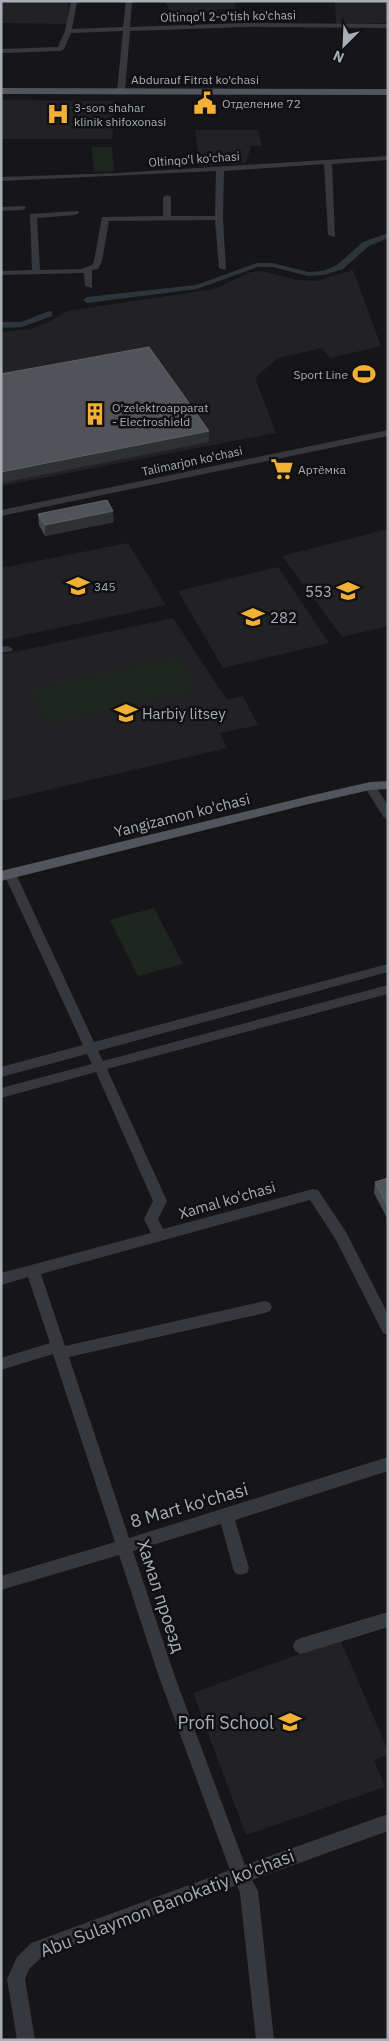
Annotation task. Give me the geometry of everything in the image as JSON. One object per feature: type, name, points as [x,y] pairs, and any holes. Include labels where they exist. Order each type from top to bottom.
[{"type":"main road","name":"Abdurauf Fitrat ko'chasi","points":[[1,92],[388,94]]},
{"type":"main road","name":"Yangizamon ko'chasi","points":[[370,786],[388,777]]},
{"type":"main road","name":"Yangizamon ko'chasi","points":[[6,875],[370,786],[388,785]]},
{"type":"street","points":[[1,51],[61,49],[68,31],[74,2]]},
{"type":"street","points":[[121,93],[129,2]]},
{"type":"street","name":"Oltinqo'l 2-o'tish ko'chasi","points":[[68,31],[246,25],[388,26]]},
{"type":"street","name":"Oltinqo'l ko'chasi","points":[[1,179],[108,176],[388,158]]},
{"type":"street","points":[[328,161],[332,235]]},
{"type":"street","points":[[220,168],[219,218],[223,268]]},
{"type":"street","points":[[167,197],[167,219]]},
{"type":"street","points":[[1,209],[22,208]]},
{"type":"street","points":[[36,271],[33,216],[75,213]]},
{"type":"street","points":[[1,273],[88,270],[95,267],[98,261],[105,219],[219,218]]},
{"type":"street","points":[[88,270],[89,286]]},
{"type":"street","name":"Talimarjon ko'chasi","points":[[1,513],[388,434]]},
{"type":"street","points":[[370,786],[388,815]]},
{"type":"street","points":[[6,875],[100,1067],[160,1201],[151,1219],[159,1236]]},
{"type":"street","points":[[1,1072],[388,968]]},
{"type":"street","points":[[1,1094],[388,989]]},
{"type":"street","name":"Xamal ko'chasi","points":[[1,1279],[308,1193],[315,1194],[341,1236],[388,1329]]},
{"type":"street","name":"Хамал проезд","points":[[33,1270],[166,1678],[240,1874],[249,1891],[265,2040]]},
{"type":"street","points":[[1,1364],[265,1307]]},
{"type":"street","name":"8 Mart ko'chasi","points":[[1,1583],[226,1516],[388,1464]]},
{"type":"street","points":[[226,1516],[241,1568]]},
{"type":"street","points":[[301,1646],[388,1619]]},
{"type":"street","name":"Abu Sulaymon Banokatiy ko'chasi","points":[[26,2040],[16,1979],[23,1963],[37,1949],[388,1822]]},
{"type":"shaded area","points":[[1,1],[69,1],[67,24],[1,23]]},
{"type":"shaded area","points":[[165,1],[235,1],[235,9],[217,9],[217,13],[171,14]]},
{"type":"shaded area","points":[[335,1],[388,1],[388,23],[336,24]]},
{"type":"shaded area","name":"3-son shahar klinik shifoxonasi","points":[[1,100],[116,101],[112,139],[1,139]]},
{"type":"shaded area","points":[[195,130],[258,130],[262,146],[251,146],[246,163],[200,166]]},
{"type":"shaded area","points":[[92,147],[112,147],[114,171],[94,172]]},
{"type":"shaded area","points":[[353,270],[381,346],[330,358],[322,348],[278,358],[255,378],[276,433],[1,486],[1,332],[32,329],[47,323],[67,311],[214,289],[251,272],[261,271],[298,280],[317,281]]},
{"type":"shaded area","name":"553","points":[[388,529],[388,626],[342,637],[282,556]]},
{"type":"shaded area","name":"345","points":[[128,543],[166,605],[1,640],[1,568]]},
{"type":"shaded area","name":"282","points":[[278,567],[329,643],[223,668],[178,591]]},
{"type":"shaded area","name":"Harbiy litsey","points":[[173,618],[227,700],[243,696],[258,725],[220,733],[227,748],[1,801],[1,655]]},
{"type":"shaded area","points":[[179,657],[199,690],[49,723],[32,689]]},
{"type":"shaded area","points":[[154,908],[183,964],[138,976],[110,920]]},
{"type":"shaded area","name":"Profi School","points":[[340,1639],[388,1751],[388,1755],[374,1760],[385,1787],[246,1835],[193,1693]]},
{"type":"building","name":"O'zelektroapparat - Electroshield","points":[[149,347],[209,431],[1,472],[1,374]]},
{"type":"building","points":[[107,500],[113,511],[45,525],[38,514]]},
{"type":"building","points":[[388,1178],[388,1207],[375,1182]]},
{"type":"waterway","points":[[87,300],[197,287],[257,265],[273,265],[308,274],[324,273],[340,267],[366,244],[388,235]]},
{"type":"waterway","points":[[1,325],[22,324],[49,314]]},
{"type":"place","name":"Отделение 72","points":[[205,103]]},
{"type":"place","name":"3-son shahar klinik shifoxonasi","points":[[58,114]]},
{"type":"place","name":"Sport Line","points":[[364,374]]},
{"type":"place","name":"O'zelektroapparat - Electroshield","points":[[95,414]]},
{"type":"place","name":"Артёмка","points":[[282,469]]},
{"type":"place","name":"345","points":[[78,586]]},
{"type":"place","name":"553","points":[[348,591]]},
{"type":"place","name":"282","points":[[253,617]]},
{"type":"place","name":"Harbiy litsey","points":[[126,713]]},
{"type":"place","name":"Profi School","points":[[290,1722]]}]
